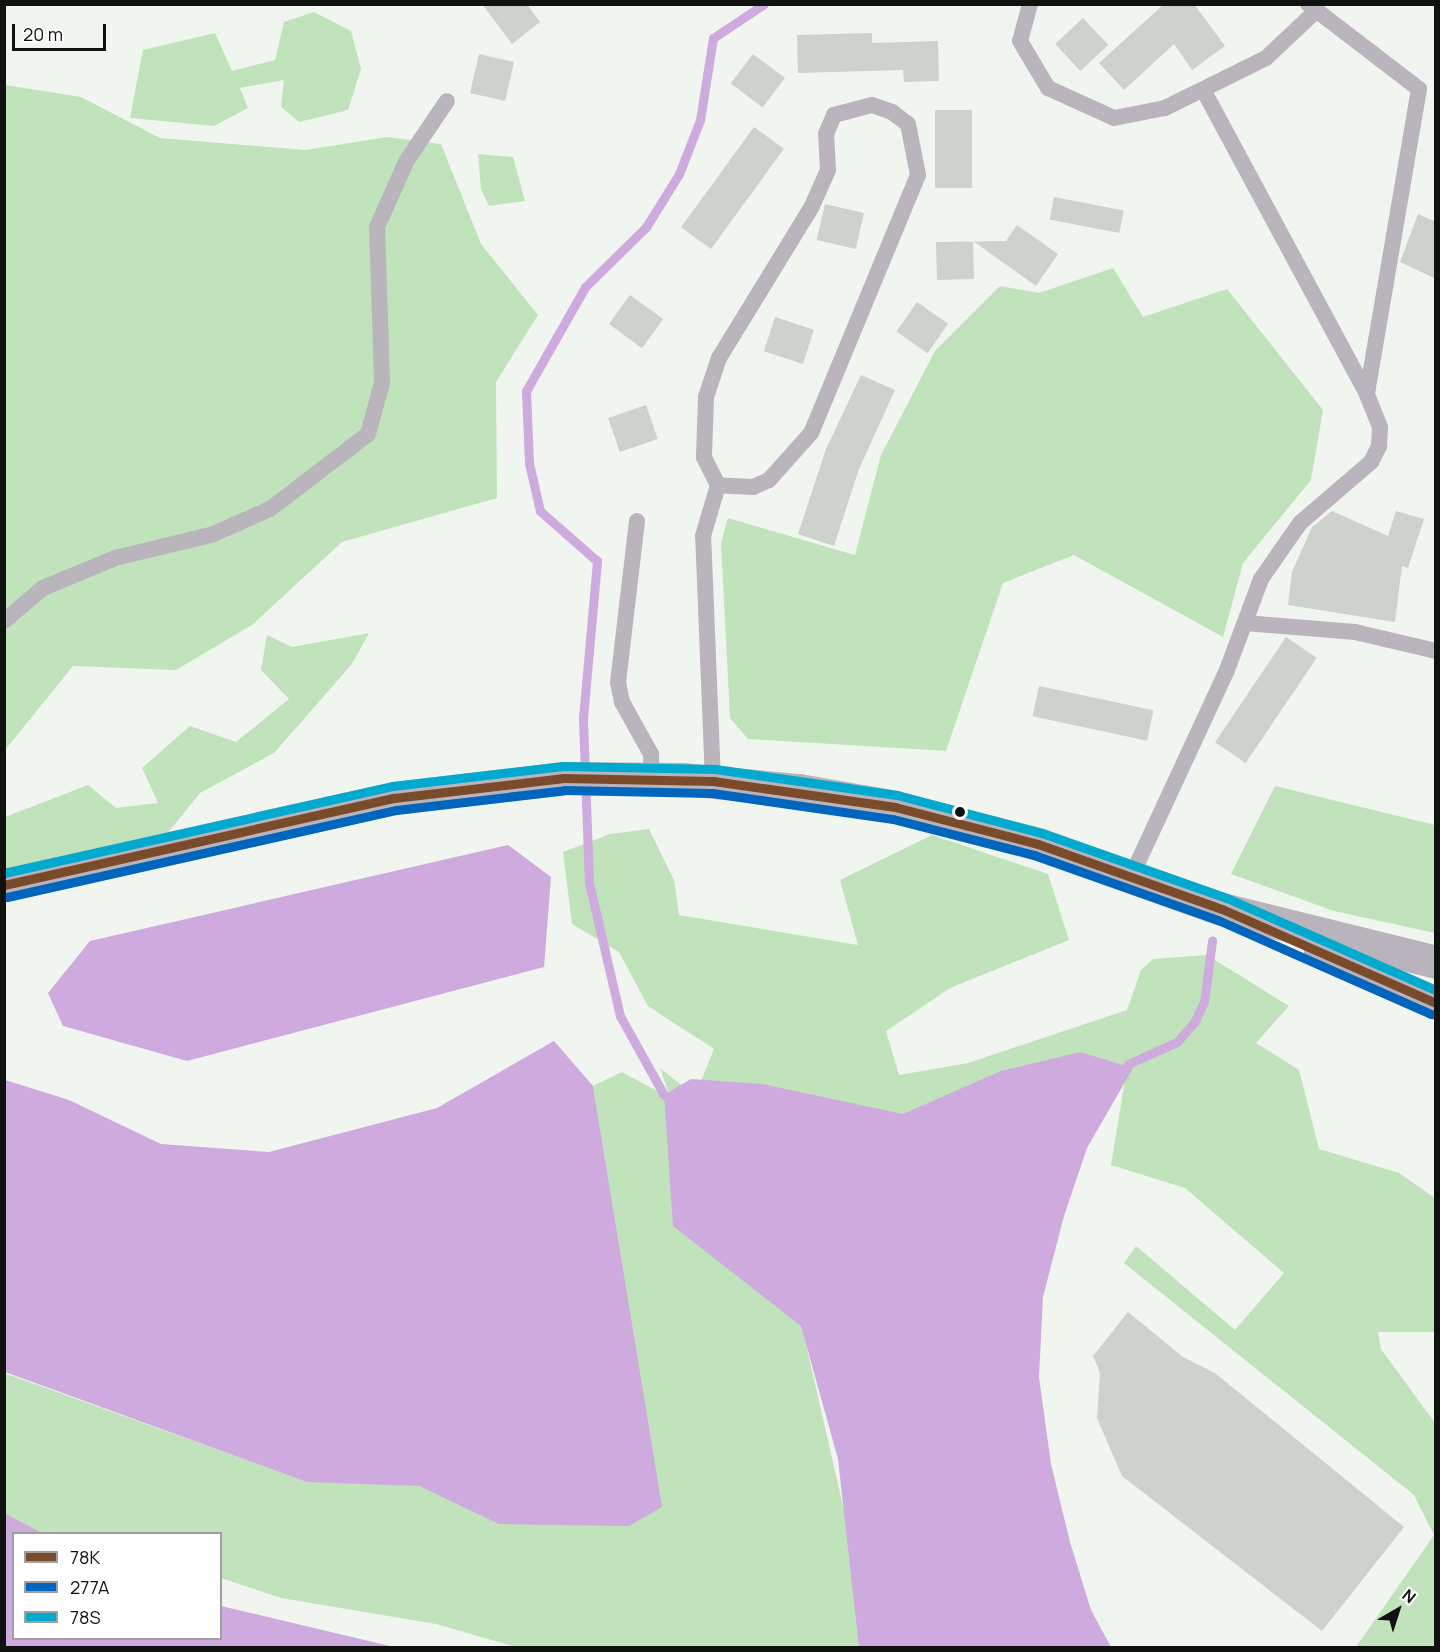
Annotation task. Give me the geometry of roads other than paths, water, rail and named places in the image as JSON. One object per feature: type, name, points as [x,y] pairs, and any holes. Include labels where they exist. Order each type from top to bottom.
[{"type":"main road","points":[[4,885],[394,798],[564,778],[713,781],[896,807],[1038,844],[1222,909],[1436,1003]]},
{"type":"main road","points":[[1222,909],[1436,962]]},
{"type":"lane","points":[[1030,4],[1020,41],[1048,88],[1073,103],[1114,118],[1139,117],[1203,90],[1266,58],[1312,8],[1419,89],[1367,394]]},
{"type":"lane","points":[[1131,877],[1245,623],[1262,579],[1300,523],[1371,462],[1380,427],[1367,394],[1203,90]]},
{"type":"lane","points":[[4,621],[44,588],[94,566],[211,535],[270,509],[368,434],[382,383],[378,227],[407,160],[447,101]]},
{"type":"lane","points":[[713,781],[703,536],[718,484],[704,457],[706,397],[719,358],[812,206],[828,170],[826,134],[834,115],[872,105],[892,112],[908,124],[918,175],[811,433],[769,480],[753,487],[718,484]]},
{"type":"lane","points":[[637,521],[618,682],[622,702],[651,754],[652,779]]},
{"type":"lane","points":[[1245,623],[1355,632],[1436,651]]},
{"type":"waterway","points":[[664,1095],[620,1016],[589,883],[583,718],[597,561],[540,511],[529,463],[526,391],[585,287],[646,227],[679,174],[700,120],[713,38],[764,4]]},
{"type":"waterway","points":[[1128,1064],[1177,1042],[1195,1021],[1204,1002],[1212,941]]}]
